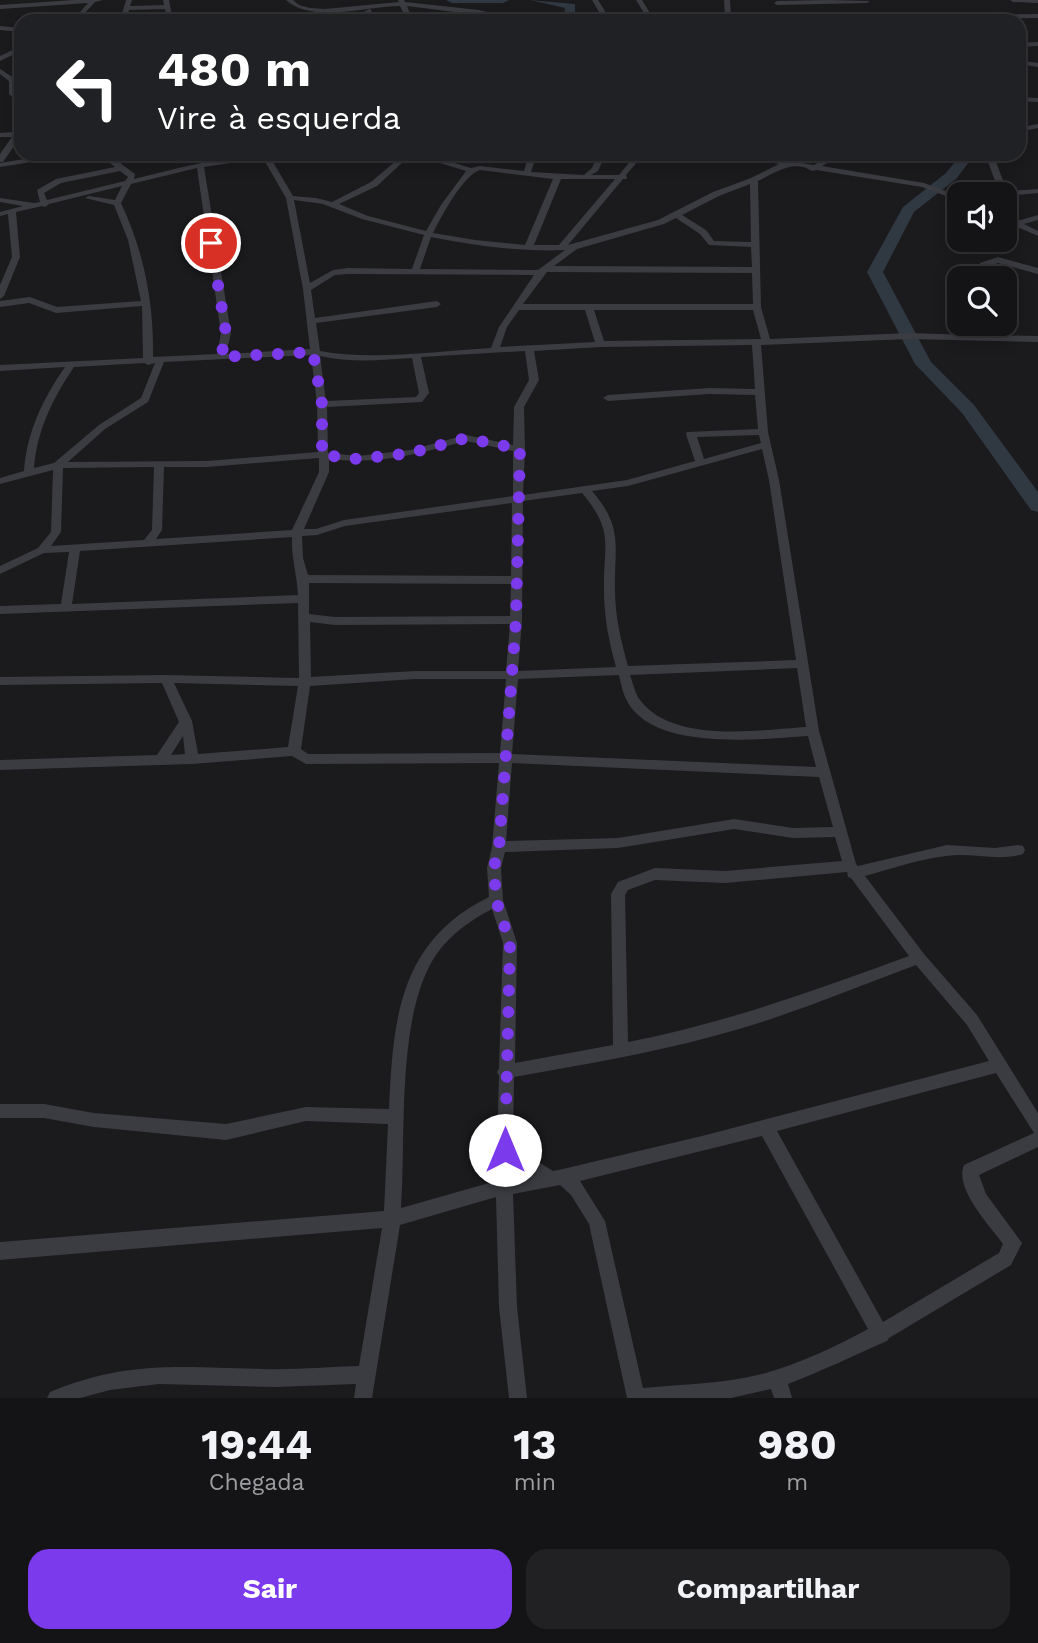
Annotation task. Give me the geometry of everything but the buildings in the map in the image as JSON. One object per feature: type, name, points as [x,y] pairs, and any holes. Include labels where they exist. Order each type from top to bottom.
[{"type":"street","points":[[82,14],[94,0]]},
{"type":"street","points":[[0,6],[100,0]]},
{"type":"street","points":[[289,0],[293,6],[322,11],[403,2],[497,14]]},
{"type":"street","points":[[714,0],[727,0]]},
{"type":"street","points":[[1013,0],[1038,1]]},
{"type":"street","points":[[777,1],[867,1]]},
{"type":"street","points":[[128,4],[167,3]]},
{"type":"street","points":[[367,14],[386,5]]},
{"type":"street","points":[[1026,63],[1038,65]]},
{"type":"street","points":[[1029,64],[1038,74]]},
{"type":"street","points":[[0,71],[12,82],[14,96]]},
{"type":"street","points":[[0,84],[12,82]]},
{"type":"street","points":[[0,162],[14,142]]},
{"type":"street","points":[[112,161],[132,176],[117,203]]},
{"type":"street","points":[[208,161],[212,164]]},
{"type":"street","points":[[0,214],[76,198],[200,165],[231,161]]},
{"type":"street","points":[[273,161],[290,198],[307,289],[313,352],[322,404],[322,482],[297,532],[297,558],[303,579],[301,599],[305,682],[294,751]]},
{"type":"street","points":[[335,203],[374,184],[401,161]]},
{"type":"street","points":[[441,161],[471,170],[480,168],[558,177],[587,174],[624,177]]},
{"type":"street","points":[[480,168],[483,161]]},
{"type":"street","points":[[527,173],[531,161]]},
{"type":"street","points":[[587,174],[595,169],[599,161]]},
{"type":"street","points":[[561,248],[635,161]]},
{"type":"street","points":[[772,161],[915,183],[947,195]]},
{"type":"street","points":[[812,169],[826,161]]},
{"type":"street","points":[[992,161],[1000,182]]},
{"type":"street","points":[[290,198],[335,203],[366,218],[429,233],[528,249],[561,248],[625,234],[677,215],[716,194],[754,180],[785,164]]},
{"type":"street","points":[[200,165],[226,333],[221,357]]},
{"type":"street","points":[[42,205],[40,192],[52,184],[122,168]]},
{"type":"street","points":[[416,270],[429,233],[471,170]]},
{"type":"street","points":[[528,249],[558,177]]},
{"type":"street","points":[[754,180],[757,307],[761,342],[759,392],[764,439],[813,732],[851,869],[919,958],[972,1020],[1038,1128]]},
{"type":"street","points":[[1017,193],[1038,191]]},
{"type":"street","points":[[76,198],[117,203]]},
{"type":"street","points":[[0,200],[42,205]]},
{"type":"street","points":[[117,203],[132,240],[145,303],[149,327],[148,362]]},
{"type":"street","points":[[0,296],[16,257],[12,212]]},
{"type":"street","points":[[677,215],[703,232],[712,243],[755,245]]},
{"type":"street","points":[[1017,224],[1038,217]]},
{"type":"street","points":[[413,229],[435,223]]},
{"type":"street","points":[[1017,224],[1038,234]]},
{"type":"street","points":[[494,351],[503,327],[515,307],[543,271],[574,247]]},
{"type":"street","points":[[983,266],[994,260],[1038,271]]},
{"type":"street","points":[[307,289],[339,272],[756,270]]},
{"type":"street","points":[[0,304],[30,300],[55,310],[145,303]]},
{"type":"street","points":[[311,321],[437,304]]},
{"type":"street","points":[[515,307],[757,307]]},
{"type":"street","points":[[589,307],[600,344]]},
{"type":"street","points":[[0,368],[313,352],[332,356],[416,355],[600,344],[761,342],[909,336],[1038,340]]},
{"type":"street","points":[[518,1398],[508,1307],[504,1186],[510,943],[496,900],[494,867],[499,847],[516,620],[514,580],[519,497],[519,407],[534,380],[529,349]]},
{"type":"street","points":[[322,404],[419,400],[424,393],[416,355]]},
{"type":"street","points":[[42,550],[56,532],[58,465],[102,427],[145,400],[151,391],[160,361]]},
{"type":"street","points":[[29,472],[31,439],[36,424],[71,365]]},
{"type":"street","points":[[608,398],[709,391],[759,392]]},
{"type":"street","points":[[700,463],[691,434],[764,439]]},
{"type":"street","points":[[0,481],[58,465],[159,464],[322,455],[358,459],[411,453],[466,438],[520,449]]},
{"type":"street","points":[[0,570],[42,550],[317,532],[344,523],[519,497],[586,491],[628,483],[700,463],[764,439]]},
{"type":"street","points":[[147,543],[157,530],[159,464]]},
{"type":"street","points":[[586,491],[606,512],[611,526],[610,609],[632,701],[640,712],[668,729],[715,734],[813,732]]},
{"type":"street","points":[[56,532],[75,548]]},
{"type":"street","points":[[66,607],[75,548]]},
{"type":"street","points":[[303,579],[514,580]]},
{"type":"street","points":[[0,610],[301,599]]},
{"type":"street","points":[[303,617],[335,621],[516,620]]},
{"type":"street","points":[[0,681],[166,679],[305,682],[415,675],[624,672],[802,664]]},
{"type":"street","points":[[166,679],[186,721],[192,741],[192,759]]},
{"type":"street","points":[[161,760],[186,721]]},
{"type":"street","points":[[0,765],[192,759],[294,751],[306,759],[504,758],[822,772]]},
{"type":"street","points":[[499,847],[618,843],[734,824],[793,833],[840,832]]},
{"type":"street","points":[[621,1051],[619,889],[655,874],[725,877],[851,869],[947,850],[995,853],[1018,850]]},
{"type":"street","points":[[363,1398],[392,1219],[404,1040],[418,973],[455,923],[496,900]]},
{"type":"street","points":[[505,1072],[621,1051],[714,1030],[801,1002],[919,958]]},
{"type":"street","points":[[0,1251],[392,1219],[504,1186],[556,1177],[766,1127],[998,1065]]},
{"type":"street","points":[[0,1111],[44,1111],[94,1120],[226,1132],[306,1114],[397,1117]]},
{"type":"street","points":[[766,1127],[881,1335]]},
{"type":"street","points":[[505,1150],[577,1189],[597,1222],[636,1398],[741,1386],[777,1378],[881,1335],[1004,1259],[1013,1243],[978,1194],[970,1178],[970,1171],[1038,1139]]},
{"type":"street","points":[[56,1398],[95,1383],[144,1374],[265,1378],[366,1375]]},
{"type":"street","points":[[777,1378],[783,1398]]},
{"type":"waterway","points":[[452,0],[503,0]]},
{"type":"waterway","points":[[536,0],[571,6],[570,14]]},
{"type":"waterway","points":[[963,161],[951,176],[908,210],[875,272],[924,364],[968,409],[1038,506]]},
{"type":"route","points":[[211,243],[226,333],[221,357],[313,352],[322,404],[322,455],[358,459],[411,453],[466,438],[520,449],[514,580],[516,620],[499,847],[494,867],[496,900],[510,943],[506,993],[505,1150]]}]
